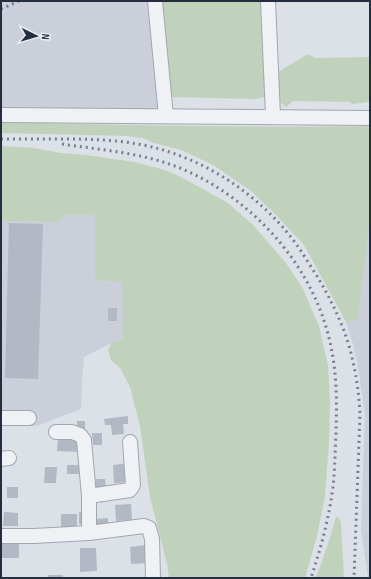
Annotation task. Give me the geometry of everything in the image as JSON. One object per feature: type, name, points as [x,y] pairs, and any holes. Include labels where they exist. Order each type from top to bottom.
[{"type":"street","points":[[155,1],[166,116]]},
{"type":"street","points":[[268,1],[273,116]]},
{"type":"street","points":[[1,115],[273,116],[370,118]]},
{"type":"street","points":[[1,418],[29,418]]},
{"type":"street","points":[[56,432],[72,432],[80,435],[84,440],[89,496],[89,533]]},
{"type":"street","points":[[89,496],[130,490],[134,485],[130,442]]},
{"type":"street","points":[[1,536],[89,533],[144,526],[149,528],[152,540],[153,578]]},
{"type":"shaded area","points":[[1,1],[161,1],[169,110],[1,107]]},
{"type":"shaded area","points":[[369,210],[370,578],[368,578],[361,530],[365,414],[358,368],[353,344],[346,322],[358,319],[367,245]]},
{"type":"shaded area","points":[[63,215],[95,215],[95,278],[99,281],[123,282],[123,339],[111,343],[84,357],[81,409],[37,426],[1,425],[1,221],[59,222]]},
{"type":"green space","points":[[160,1],[275,1],[278,72],[308,54],[315,58],[370,57],[370,102],[352,104],[350,102],[293,101],[286,107],[276,99],[275,92],[257,99],[169,97]]},
{"type":"green space","points":[[1,122],[139,125],[370,126],[370,210],[358,319],[346,322],[304,245],[275,214],[251,191],[213,165],[181,150],[154,143],[143,138],[127,136],[1,133]]},
{"type":"green space","points":[[1,146],[34,148],[61,153],[134,162],[165,170],[181,177],[228,203],[252,224],[286,263],[303,289],[319,326],[328,365],[330,403],[325,496],[317,536],[305,578],[169,578],[167,564],[150,497],[140,426],[130,387],[120,368],[111,360],[108,350],[111,343],[123,338],[123,282],[99,281],[95,278],[95,215],[63,215],[59,222],[1,221]]},
{"type":"green space","points":[[336,517],[339,518],[341,522],[344,578],[316,578],[328,544]]},
{"type":"building","points":[[9,223],[43,224],[38,379],[5,378]]},
{"type":"building","points":[[108,308],[117,308],[117,321],[108,321]]},
{"type":"building","points":[[128,416],[128,424],[123,424],[124,434],[112,435],[111,425],[105,425],[104,419]]},
{"type":"building","points":[[77,421],[85,421],[85,430],[77,430]]},
{"type":"building","points":[[92,433],[102,433],[102,445],[93,445]]},
{"type":"building","points":[[58,438],[80,439],[80,452],[57,451]]},
{"type":"building","points":[[128,463],[129,482],[114,483],[113,465]]},
{"type":"building","points":[[67,465],[82,465],[82,474],[67,474]]},
{"type":"building","points":[[45,467],[57,467],[56,483],[44,483]]},
{"type":"building","points":[[96,479],[105,479],[106,491],[96,491]]},
{"type":"building","points":[[7,487],[18,487],[18,498],[7,498]]},
{"type":"building","points":[[131,504],[132,520],[116,521],[115,505]]},
{"type":"building","points":[[4,512],[18,513],[18,526],[3,526]]},
{"type":"building","points":[[79,512],[87,512],[87,524],[79,524]]},
{"type":"building","points":[[61,514],[77,514],[77,530],[61,530]]},
{"type":"building","points":[[108,518],[108,527],[97,528],[96,519]]},
{"type":"building","points":[[1,541],[19,541],[19,558],[1,558]]},
{"type":"building","points":[[146,545],[147,563],[131,564],[130,547]]},
{"type":"building","points":[[80,548],[96,548],[97,571],[80,572]]},
{"type":"building","points":[[48,575],[63,575],[63,578],[48,578]]},
{"type":"railway","points":[[1,9],[19,1]]},
{"type":"railway","points":[[1,139],[108,140],[152,147],[174,153],[215,172],[234,184],[253,198],[285,230],[299,248],[317,276],[334,307],[347,340],[358,388],[360,414],[354,578]]},
{"type":"railway","points":[[62,144],[137,155],[180,168],[206,180],[253,214],[273,234],[307,281],[319,307],[328,334],[335,371],[336,395],[335,467],[333,487],[324,533],[311,578]]}]
